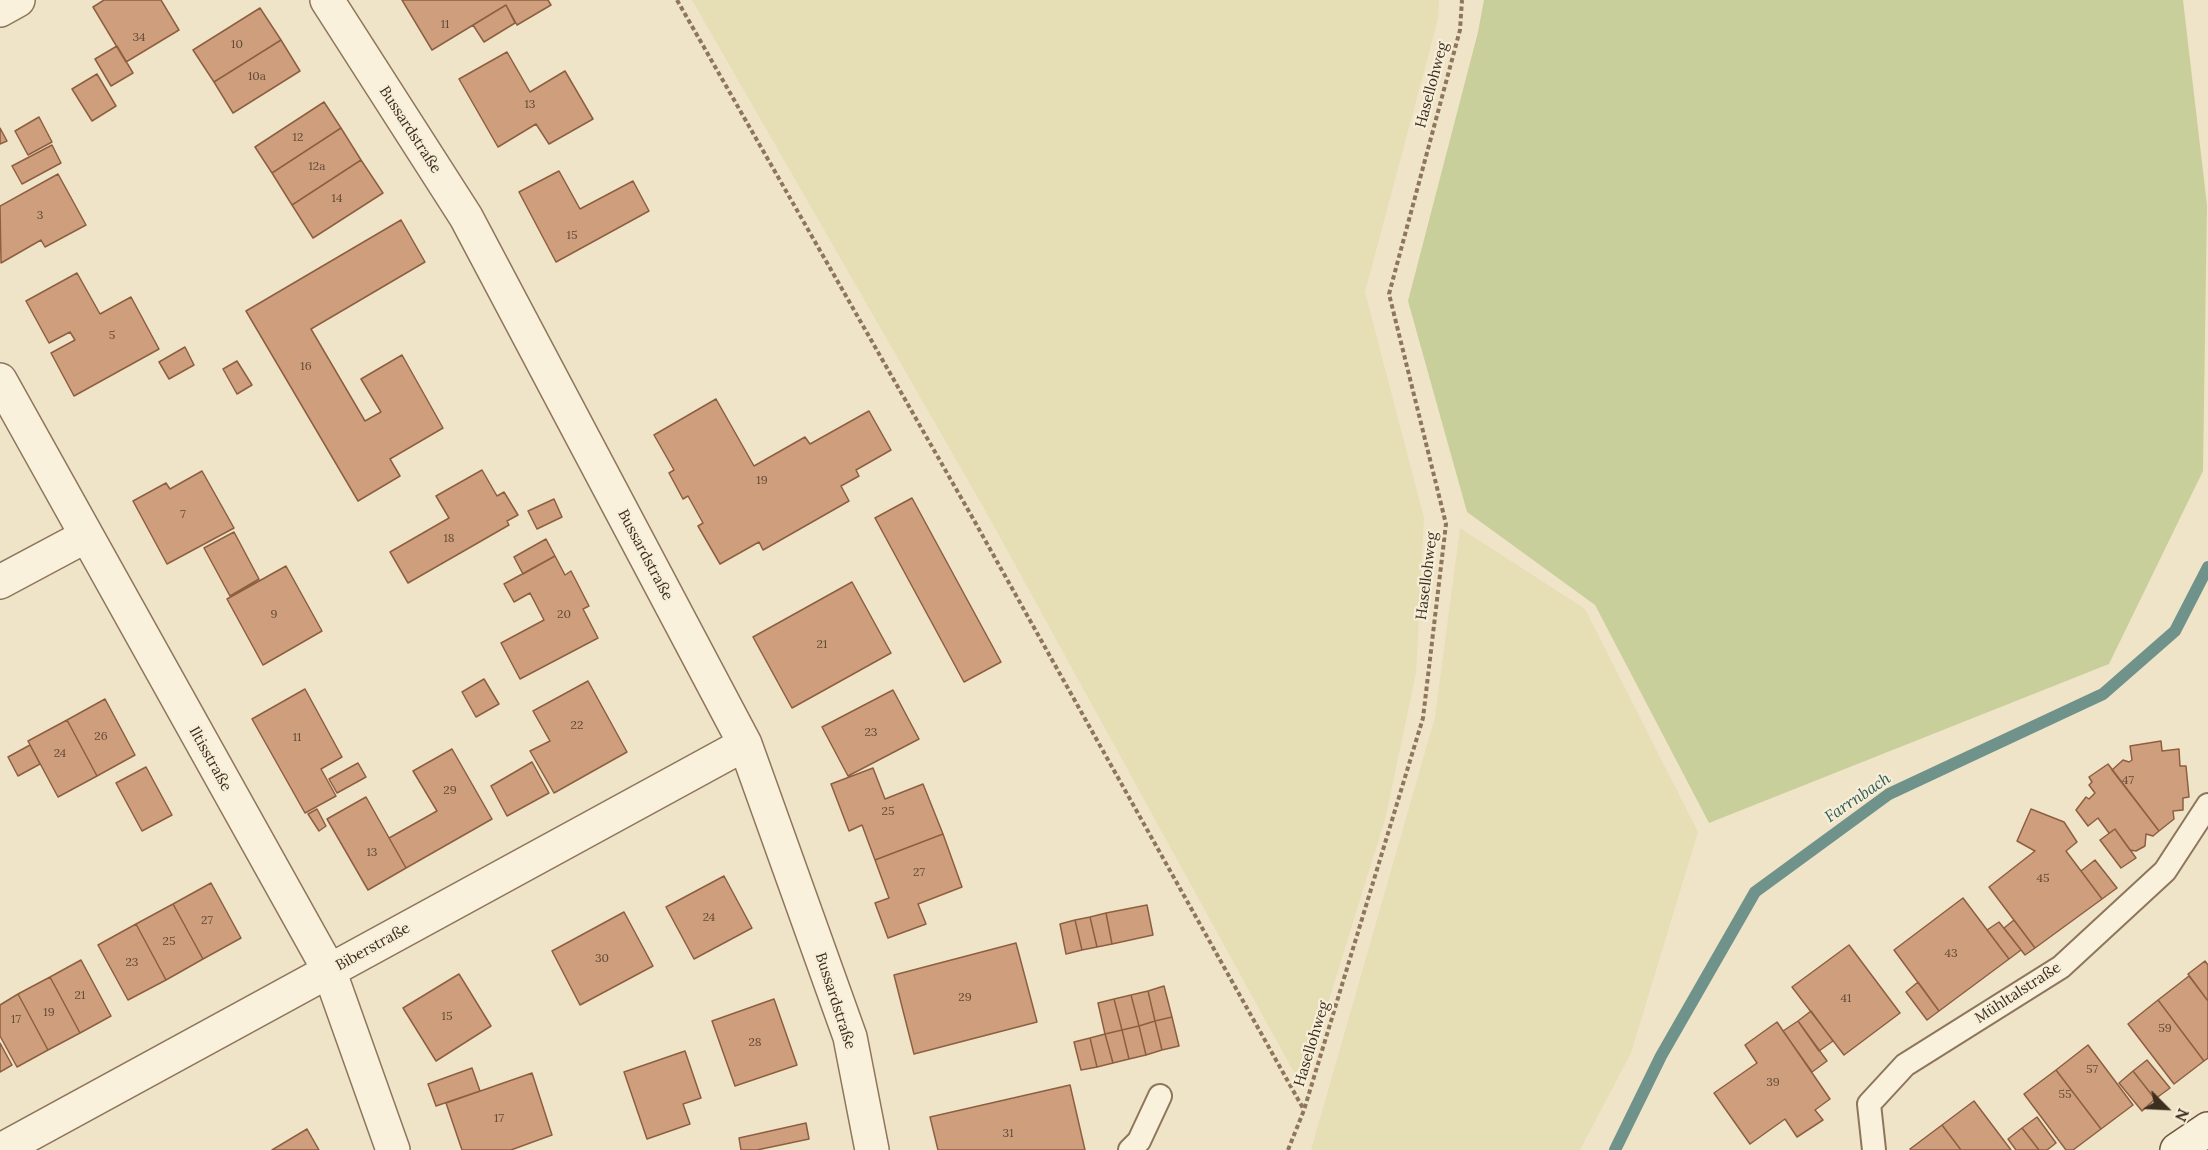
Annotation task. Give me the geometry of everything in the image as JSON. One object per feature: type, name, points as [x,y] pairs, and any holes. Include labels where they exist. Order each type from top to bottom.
[{"type":"street","points":[[0,10],[18,0]]},
{"type":"street","name":"Bussardstraße","points":[[327,0],[466,217],[745,744],[850,1037],[872,1150]]},
{"type":"street","name":"Iltisstraße","points":[[0,380],[329,970],[393,1150]]},
{"type":"street","points":[[0,582],[86,536]]},
{"type":"street","name":"Biberstraße","points":[[1,1150],[745,744]]},
{"type":"street","points":[[2177,1150],[2208,1129]]},
{"type":"lane","name":"Mühltalstraße","points":[[1874,1150],[1869,1104],[1905,1065],[2061,967],[2165,871],[2208,805]]},
{"type":"lane","points":[[1130,1150],[1139,1141],[1160,1096]]},
{"type":"path","points":[[677,0],[971,515],[1304,1110]]},
{"type":"path","name":"Hasellohweg","points":[[1288,1150],[1304,1110],[1422,718],[1446,524],[1389,294],[1460,30],[1462,0]]},
{"type":"shaded area","points":[[692,0],[1439,0],[1438,19],[1365,292],[1424,518],[1416,673],[1386,816],[1302,1087],[985,510]]},
{"type":"shaded area","points":[[1460,528],[1585,609],[1698,832],[1631,1053],[1580,1150],[1311,1150],[1435,717]]},
{"type":"green space","points":[[1484,0],[2183,0],[2207,205],[2203,471],[2109,664],[1709,823],[1595,605],[1467,512],[1408,301],[1478,32]]},
{"type":"building","points":[[104,0],[161,0],[179,30],[126,62],[93,7]]},
{"type":"building","points":[[402,0],[548,0],[551,5],[517,25],[506,5],[432,50]]},
{"type":"building","points":[[506,5],[515,23],[484,42],[473,25]]},
{"type":"building","points":[[260,8],[281,40],[214,82],[193,50]]},
{"type":"building","points":[[281,40],[300,71],[233,113],[214,82]]},
{"type":"building","points":[[117,46],[133,73],[111,86],[95,59]]},
{"type":"building","points":[[507,52],[530,92],[565,71],[593,119],[549,144],[536,124],[498,147],[459,79]]},
{"type":"building","points":[[97,74],[116,106],[92,121],[72,89]]},
{"type":"building","points":[[324,102],[341,128],[272,173],[255,147]]},
{"type":"building","points":[[39,117],[52,142],[28,155],[15,131]]},
{"type":"building","points":[[0,128],[7,141],[0,144]]},
{"type":"building","points":[[341,128],[361,160],[292,205],[272,173]]},
{"type":"building","points":[[52,145],[61,163],[22,184],[12,166]]},
{"type":"building","points":[[361,160],[383,193],[313,238],[292,205]]},
{"type":"building","points":[[559,171],[580,209],[633,181],[649,211],[556,262],[519,192]]},
{"type":"building","points":[[58,174],[86,225],[45,247],[41,240],[1,263],[0,206]]},
{"type":"building","points":[[401,220],[425,262],[311,329],[365,421],[381,412],[361,379],[402,355],[443,428],[390,459],[400,476],[358,501],[246,311]]},
{"type":"building","points":[[77,273],[100,314],[131,297],[159,349],[74,396],[51,353],[75,340],[70,332],[49,343],[26,301]]},
{"type":"building","points":[[185,347],[194,365],[169,379],[159,362]]},
{"type":"building","points":[[237,361],[252,385],[237,394],[223,369]]},
{"type":"building","points":[[716,399],[754,466],[805,437],[810,444],[869,411],[891,450],[856,470],[859,476],[841,486],[849,501],[763,550],[759,542],[720,564],[698,526],[703,523],[688,496],[683,499],[669,473],[674,470],[654,435]]},
{"type":"building","points":[[482,470],[497,496],[504,492],[518,515],[507,521],[509,525],[408,583],[390,552],[449,518],[436,496]]},
{"type":"building","points":[[202,471],[234,528],[167,564],[133,501],[166,483],[170,489]]},
{"type":"building","points":[[912,498],[1001,662],[964,682],[875,518]]},
{"type":"building","points":[[554,499],[562,517],[537,529],[528,511]]},
{"type":"building","points":[[234,532],[259,579],[230,596],[204,548]]},
{"type":"building","points":[[546,539],[555,556],[523,574],[514,557]]},
{"type":"building","points":[[555,556],[565,575],[571,571],[589,606],[583,609],[598,638],[520,679],[501,643],[544,620],[530,593],[514,602],[504,584]]},
{"type":"building","points":[[286,566],[322,631],[263,665],[227,599]]},
{"type":"building","points":[[852,582],[891,653],[792,708],[753,637]]},
{"type":"building","points":[[484,679],[499,704],[476,717],[462,692]]},
{"type":"building","points":[[588,681],[627,752],[554,793],[530,751],[550,741],[533,711]]},
{"type":"building","points":[[305,689],[342,757],[321,769],[336,796],[305,813],[252,719]]},
{"type":"building","points":[[893,690],[919,739],[848,776],[822,727]]},
{"type":"building","points":[[105,699],[135,755],[97,776],[67,720]]},
{"type":"building","points":[[67,720],[97,776],[58,797],[28,741]]},
{"type":"building","points":[[2161,741],[2162,751],[2179,749],[2180,766],[2186,766],[2189,797],[2183,798],[2183,810],[2173,811],[2174,819],[2159,831],[2112,770],[2123,760],[2129,762],[2132,760],[2130,746]]},
{"type":"building","points":[[30,745],[40,764],[18,776],[8,757]]},
{"type":"building","points":[[452,749],[492,819],[406,868],[389,838],[437,811],[413,771]]},
{"type":"building","points":[[532,762],[549,793],[507,816],[491,786]]},
{"type":"building","points":[[358,763],[366,777],[337,793],[329,779]]},
{"type":"building","points":[[2108,764],[2159,831],[2153,836],[2146,834],[2145,846],[2136,851],[2130,850],[2115,829],[2109,833],[2098,818],[2088,826],[2076,810],[2086,797],[2089,799],[2095,793],[2089,785],[2092,782],[2089,777]]},
{"type":"building","points":[[146,767],[172,815],[142,831],[116,783]]},
{"type":"building","points":[[873,768],[885,799],[923,784],[943,834],[875,860],[862,825],[849,831],[831,784]]},
{"type":"building","points":[[366,797],[406,868],[368,890],[327,819]]},
{"type":"building","points":[[317,809],[326,826],[319,831],[308,814]]},
{"type":"building","points":[[2031,809],[2064,822],[2077,842],[2066,851],[2102,899],[2035,948],[1989,887],[2035,851],[2017,841]]},
{"type":"building","points":[[2115,829],[2136,858],[2121,868],[2100,840]]},
{"type":"building","points":[[943,834],[962,887],[918,904],[926,924],[888,938],[875,903],[889,898],[875,860]]},
{"type":"building","points":[[2095,860],[2117,888],[2102,899],[2081,871]]},
{"type":"building","points":[[724,876],[752,928],[694,959],[666,907]]},
{"type":"building","points":[[211,883],[241,938],[203,959],[173,904]]},
{"type":"building","points":[[1963,898],[2009,959],[1939,1011],[1894,950]]},
{"type":"building","points":[[173,904],[203,959],[166,980],[136,924]]},
{"type":"building","points":[[1147,905],[1153,935],[1112,944],[1106,913]]},
{"type":"building","points":[[624,912],[653,966],[580,1005],[552,951]]},
{"type":"building","points":[[1106,913],[1112,944],[1097,947],[1090,917]]},
{"type":"building","points":[[1090,917],[1097,947],[1082,950],[1075,920]]},
{"type":"building","points":[[1075,920],[1082,950],[1066,954],[1060,924]]},
{"type":"building","points":[[2014,920],[2035,948],[2025,955],[2004,928]]},
{"type":"building","points":[[1999,922],[2021,950],[2009,959],[1987,930]]},
{"type":"building","points":[[136,924],[166,980],[128,1000],[98,945]]},
{"type":"building","points":[[1016,943],[1037,1022],[914,1054],[894,975]]},
{"type":"building","points":[[1849,945],[1900,1013],[1844,1055],[1792,987]]},
{"type":"building","points":[[81,960],[111,1016],[80,1033],[50,977]]},
{"type":"building","points":[[2205,961],[2208,965],[2208,1001],[2188,974]]},
{"type":"building","points":[[459,974],[491,1026],[436,1061],[403,1008]]},
{"type":"building","points":[[2189,976],[2208,1001],[2208,1058],[2204,1061],[2158,1000]]},
{"type":"building","points":[[50,977],[80,1033],[48,1050],[18,994]]},
{"type":"building","points":[[1918,982],[1939,1011],[1927,1020],[1906,992]]},
{"type":"building","points":[[1164,986],[1172,1017],[1155,1021],[1148,991]]},
{"type":"building","points":[[1148,991],[1155,1021],[1139,1026],[1131,995]]},
{"type":"building","points":[[18,994],[48,1050],[17,1067],[0,1036],[0,1005]]},
{"type":"building","points":[[1131,995],[1139,1026],[1122,1030],[1114,999]]},
{"type":"building","points":[[774,999],[797,1065],[735,1086],[712,1021]]},
{"type":"building","points":[[1114,999],[1122,1030],[1105,1034],[1098,1003]]},
{"type":"building","points":[[2158,1000],[2204,1061],[2174,1084],[2128,1024]]},
{"type":"building","points":[[1811,1011],[1833,1041],[1819,1051],[1798,1021]]},
{"type":"building","points":[[1172,1017],[1179,1046],[1162,1050],[1155,1021]]},
{"type":"building","points":[[1155,1021],[1162,1050],[1146,1055],[1139,1026]]},
{"type":"building","points":[[1798,1021],[1827,1061],[1812,1072],[1783,1031]]},
{"type":"building","points":[[1777,1022],[1830,1099],[1815,1110],[1823,1120],[1797,1137],[1785,1119],[1750,1144],[1714,1093],[1757,1063],[1745,1045]]},
{"type":"building","points":[[1139,1026],[1146,1055],[1129,1059],[1122,1030]]},
{"type":"building","points":[[1122,1030],[1129,1059],[1113,1063],[1105,1034]]},
{"type":"building","points":[[1105,1034],[1113,1063],[1097,1067],[1090,1038]]},
{"type":"building","points":[[1090,1038],[1097,1067],[1081,1070],[1074,1042]]},
{"type":"building","points":[[0,1043],[12,1065],[0,1072]]},
{"type":"building","points":[[2088,1045],[2133,1105],[2101,1129],[2056,1070]]},
{"type":"building","points":[[685,1051],[701,1098],[683,1104],[690,1124],[647,1139],[624,1072]]},
{"type":"building","points":[[2147,1060],[2170,1088],[2155,1099],[2133,1071]]},
{"type":"building","points":[[472,1068],[480,1091],[436,1106],[428,1084]]},
{"type":"building","points":[[2056,1070],[2101,1129],[2073,1150],[2066,1150],[2024,1094]]},
{"type":"building","points":[[2133,1071],[2155,1099],[2142,1111],[2119,1083]]},
{"type":"building","points":[[532,1073],[552,1135],[511,1150],[462,1150],[446,1103]]},
{"type":"building","points":[[1070,1085],[1085,1150],[938,1150],[930,1117]]},
{"type":"building","points":[[1974,1101],[2011,1150],[1961,1150],[1942,1125]]},
{"type":"building","points":[[2037,1117],[2056,1143],[2047,1150],[2039,1150],[2022,1128]]},
{"type":"building","points":[[806,1123],[809,1139],[757,1150],[741,1150],[739,1138]]},
{"type":"building","points":[[1942,1125],[1961,1150],[1910,1149]]},
{"type":"building","points":[[2022,1128],[2039,1150],[2016,1150],[2008,1139]]},
{"type":"building","points":[[307,1129],[319,1150],[272,1150]]},
{"type":"waterway","name":"Farrnbach","points":[[1615,1150],[1661,1056],[1755,892],[1889,794],[2103,694],[2175,631],[2208,567]]}]
